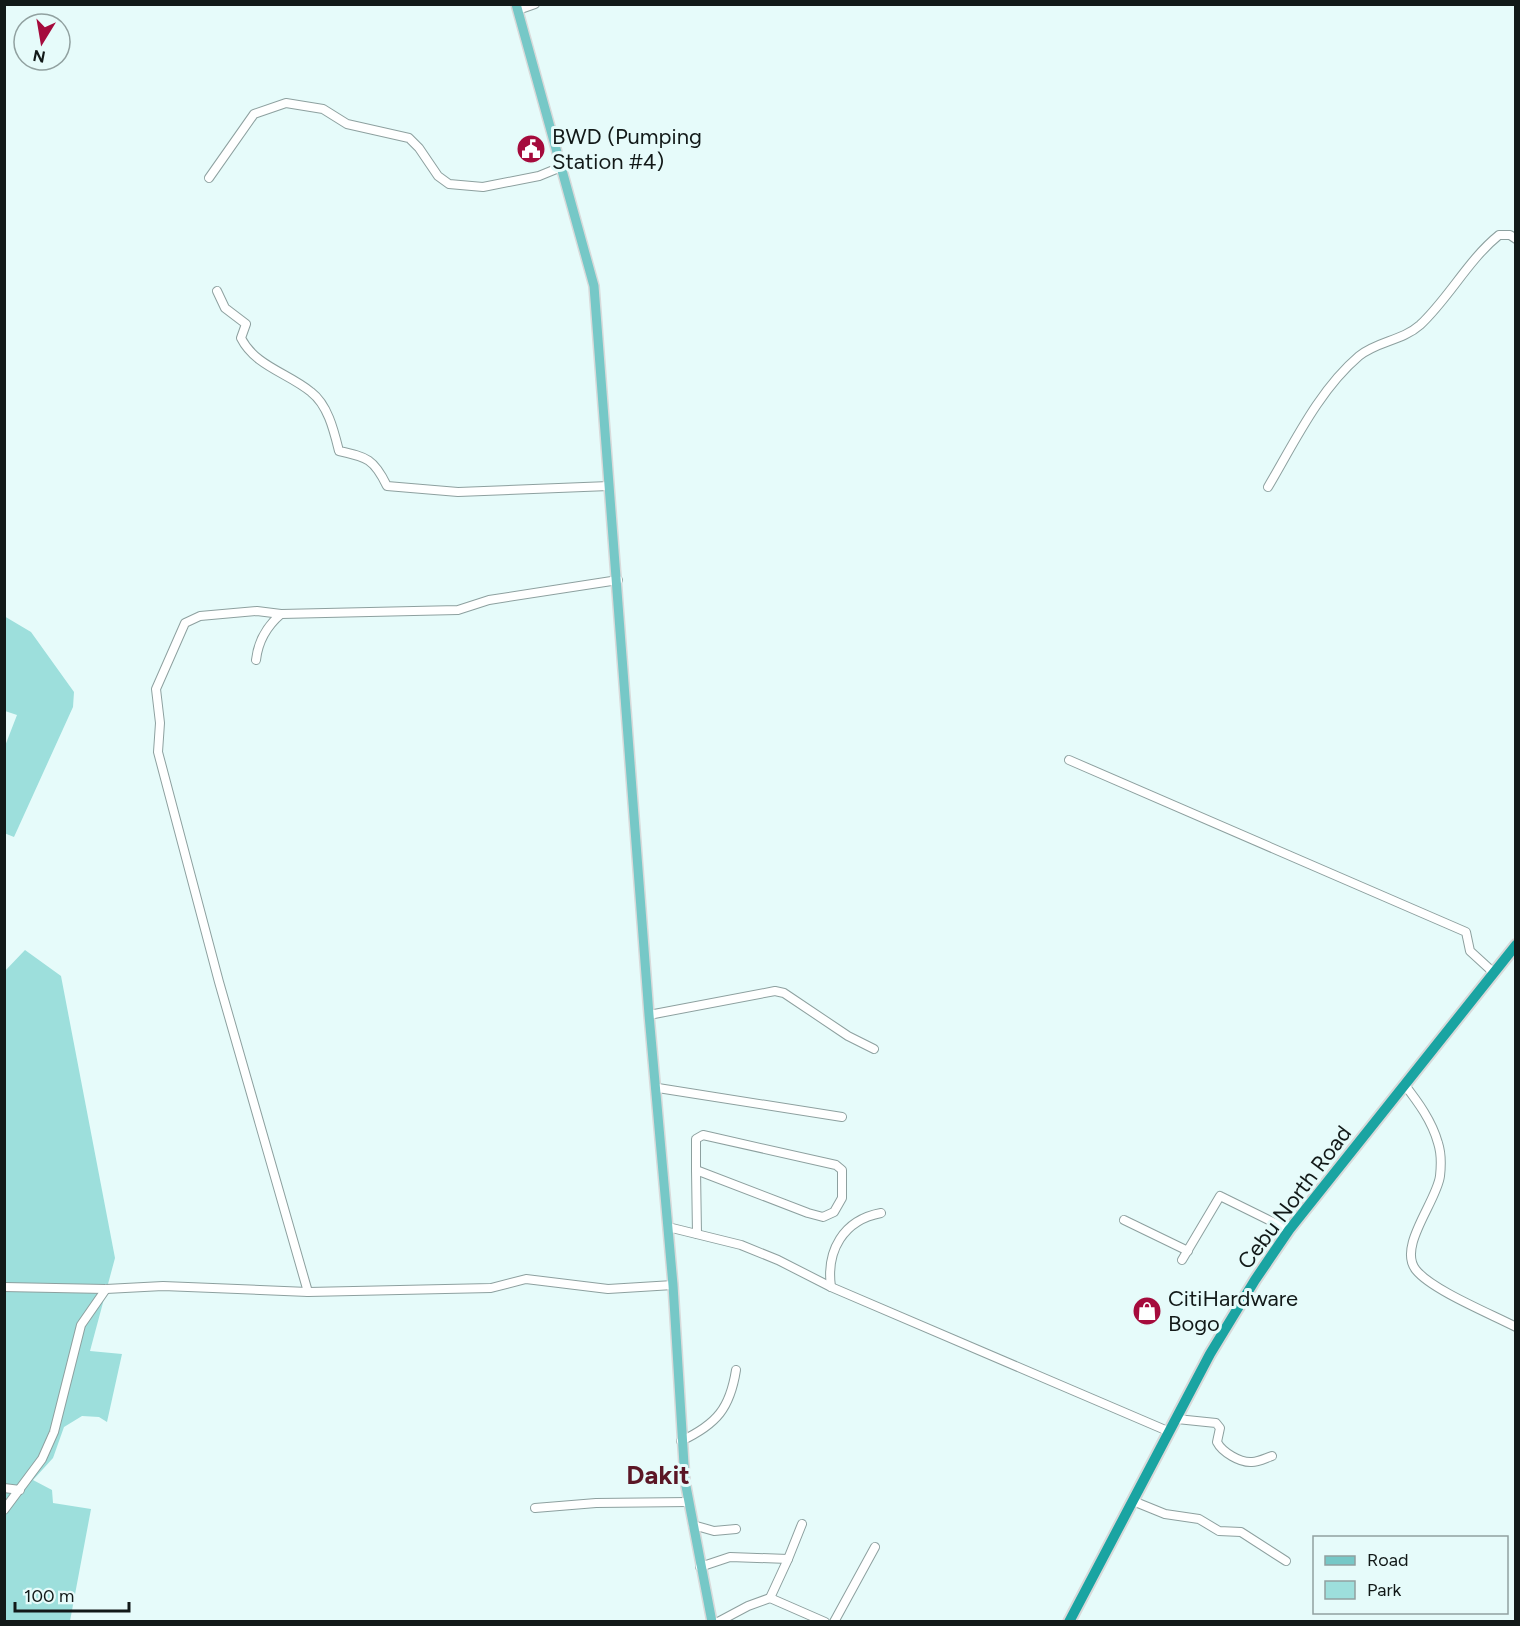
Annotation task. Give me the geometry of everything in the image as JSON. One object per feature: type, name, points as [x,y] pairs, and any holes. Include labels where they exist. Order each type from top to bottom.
[{"type":"highway","name":"Cebu North Road","points":[[1068,1622],[1230,1321],[1289,1230],[1515,945]]},
{"type":"main road","points":[[517,7],[594,286],[618,580],[649,1015],[658,1088],[673,1285],[681,1441],[700,1567],[712,1622]]},
{"type":"street","points":[[517,7],[535,4]]},
{"type":"street","points":[[209,178],[254,114],[286,103],[323,109],[346,124],[409,138],[419,148],[438,176],[449,184],[483,187],[539,176],[561,167]]},
{"type":"street","points":[[1268,487],[1305,424],[1339,377],[1360,355],[1402,336],[1419,325],[1499,236],[1510,235],[1515,239]]},
{"type":"street","points":[[217,291],[225,308],[246,324],[241,338],[247,350],[313,393],[331,421],[339,451],[361,456],[377,465],[387,486],[458,492],[609,486]]},
{"type":"street","points":[[308,1292],[219,982],[158,752],[160,723],[156,695],[163,668],[179,633],[190,620],[200,616],[257,611],[281,614],[458,610],[489,600],[618,580]]},
{"type":"street","points":[[256,660],[257,649],[270,623],[281,614]]},
{"type":"street","points":[[1069,760],[1466,932],[1470,951],[1494,973]]},
{"type":"street","points":[[649,1015],[775,991],[784,993],[848,1036],[874,1049]]},
{"type":"street","points":[[1404,1084],[1423,1107],[1439,1144],[1440,1177],[1432,1200],[1417,1229],[1410,1254],[1414,1269],[1427,1281],[1515,1327]]},
{"type":"street","points":[[658,1088],[842,1117]]},
{"type":"street","points":[[696,1170],[823,1217],[834,1212],[844,1186],[842,1170],[836,1165],[703,1135],[696,1139],[696,1170],[697,1234]]},
{"type":"street","points":[[1182,1260],[1220,1196],[1289,1230]]},
{"type":"street","points":[[831,1287],[828,1268],[844,1233],[857,1221],[881,1213]]},
{"type":"street","points":[[1124,1220],[1188,1251]]},
{"type":"street","points":[[668,1227],[768,1256],[831,1287],[1170,1432]]},
{"type":"street","points":[[4,1287],[163,1286],[308,1292],[491,1288],[526,1279],[608,1289],[673,1285]]},
{"type":"street","points":[[4,1510],[42,1459],[54,1432],[81,1325],[106,1288]]},
{"type":"street","points":[[681,1441],[696,1434],[723,1411],[732,1396],[736,1370]]},
{"type":"street","points":[[1177,1419],[1216,1423],[1220,1428],[1217,1443],[1221,1449],[1244,1461],[1253,1463],[1272,1456]]},
{"type":"street","points":[[4,1488],[20,1491]]},
{"type":"street","points":[[1133,1501],[1165,1514],[1199,1519],[1220,1531],[1241,1532],[1286,1561]]},
{"type":"street","points":[[535,1508],[596,1503],[689,1502]]},
{"type":"street","points":[[770,1598],[802,1524]]},
{"type":"street","points":[[693,1525],[714,1531],[736,1529]]},
{"type":"street","points":[[834,1622],[875,1547]]},
{"type":"street","points":[[700,1567],[730,1557],[788,1560]]},
{"type":"street","points":[[718,1622],[748,1606],[770,1598],[825,1622]]},
{"type":"green space","points":[[4,616],[31,632],[74,692],[73,707],[14,837],[4,833],[5,746],[17,715],[5,711]]},
{"type":"green space","points":[[25,950],[61,976],[115,1258],[90,1351],[122,1354],[107,1422],[99,1417],[82,1416],[64,1427],[53,1458],[33,1480],[52,1490],[53,1503],[91,1509],[70,1621],[5,1622],[4,972]]},
{"type":"place","name":"BWD (Pumping Station #4)","points":[[531,149]]},
{"type":"place","name":"CitiHardware Bogo","points":[[1147,1311]]},
{"type":"district","name":"Dakit","points":[[658,1475]]}]
